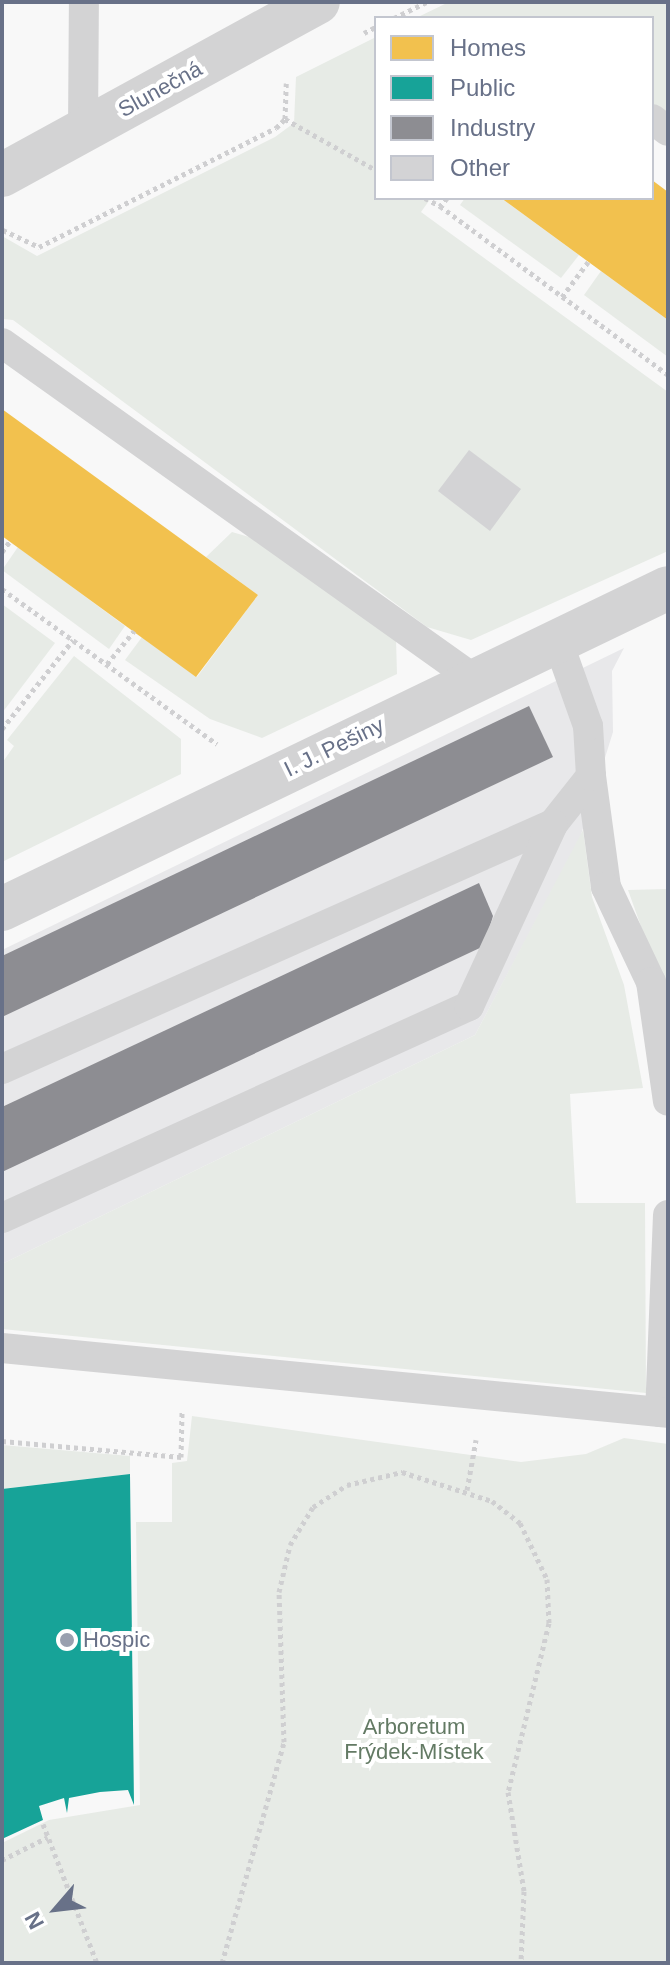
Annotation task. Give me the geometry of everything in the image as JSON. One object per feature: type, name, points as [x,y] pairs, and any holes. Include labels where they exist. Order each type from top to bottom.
[{"type":"street","name":"Slunečná","points":[[2,175],[318,2]]},
{"type":"street","name":"I. J. Pešiny","points":[[2,909],[668,588]]},
{"type":"lane","points":[[83,131],[84,2]]},
{"type":"lane","points":[[2,343],[474,679]]},
{"type":"lane","points":[[557,639],[588,726],[591,776],[606,887],[651,982],[668,1101]]},
{"type":"lane","points":[[2,1218],[469,1006],[553,824],[591,776]]},
{"type":"lane","points":[[2,1069],[553,824]]},
{"type":"lane","points":[[2,1348],[664,1413],[668,1215]]},
{"type":"path","points":[[398,16],[427,2]]},
{"type":"path","points":[[351,39],[374,28]]},
{"type":"path","points":[[285,119],[287,71]]},
{"type":"path","points":[[285,119],[374,169]]},
{"type":"path","points":[[2,229],[39,247],[285,119]]},
{"type":"path","points":[[429,200],[668,375]]},
{"type":"path","points":[[440,206],[445,200]]},
{"type":"path","points":[[562,297],[588,262]]},
{"type":"path","points":[[2,552],[10,541]]},
{"type":"path","points":[[2,589],[266,780]]},
{"type":"path","points":[[107,664],[134,631]]},
{"type":"path","points":[[2,729],[73,640]]},
{"type":"path","points":[[2,1441],[181,1457],[182,1404],[198,1406]]},
{"type":"path","points":[[461,1432],[491,1434]]},
{"type":"path","points":[[467,1490],[472,1458]]},
{"type":"path","points":[[222,1963],[284,1742],[279,1592],[290,1545],[313,1507],[347,1485],[402,1472],[467,1490],[520,1523],[547,1579],[549,1623],[508,1792],[524,1891],[521,1963]]},
{"type":"path","points":[[43,1824],[97,1963]]},
{"type":"path","points":[[2,1860],[48,1837]]},
{"type":"shaded area","points":[[624,648],[612,671],[613,732],[580,838],[475,1035],[2,1264],[2,950]]},
{"type":"green space","points":[[449,2],[668,2],[668,117],[654,106],[654,16],[420,16]]},
{"type":"green space","points":[[374,38],[374,200],[430,200],[421,212],[668,392],[668,551],[471,640],[427,627],[13,320],[2,319],[2,236],[37,256],[275,137],[294,123],[296,77]]},
{"type":"green space","points":[[464,200],[504,200],[579,255],[561,278],[460,205]]},
{"type":"green space","points":[[601,271],[668,320],[668,357],[584,295]]},
{"type":"green space","points":[[232,532],[259,540],[396,639],[397,674],[262,738],[210,719],[125,660],[142,637],[197,677],[258,595],[206,557]]},
{"type":"green space","points":[[18,547],[125,626],[109,649],[2,570]]},
{"type":"green space","points":[[2,604],[55,643],[2,713]]},
{"type":"green space","points":[[74,656],[181,739],[181,774],[2,862],[2,763],[14,746],[7,740]]},
{"type":"green space","points":[[583,830],[592,897],[624,985],[643,1088],[570,1094],[576,1203],[645,1203],[646,1393],[2,1329],[2,1264],[475,1035]]},
{"type":"green space","points":[[668,889],[668,988],[663,988],[628,890]]},
{"type":"green space","name":"Arboretum Frýdek-Místek","points":[[192,1416],[521,1462],[586,1454],[624,1438],[668,1444],[668,1963],[2,1963],[2,1843],[49,1820],[140,1805],[136,1522],[172,1522],[172,1463],[187,1461]]},
{"type":"green space","points":[[2,1445],[130,1456],[130,1474],[2,1489]]},
{"type":"building: Homes","points":[[654,182],[668,192],[668,320],[504,200],[654,200]]},
{"type":"building: Homes","points":[[2,409],[258,595],[196,677],[2,536]]},
{"type":"building: Public","name":"Hospic","points":[[130,1474],[134,1805],[128,1790],[100,1792],[69,1798],[67,1813],[64,1798],[39,1806],[43,1820],[2,1839],[2,1489]]},
{"type":"building: Industry","points":[[529,706],[553,757],[2,1017],[2,956]]},
{"type":"building: Industry","points":[[479,883],[493,916],[484,946],[2,1172],[2,1107]]},
{"type":"building: Other","points":[[469,450],[521,489],[490,531],[438,491]]},
{"type":"place","name":"Hospic","points":[[67,1640]]}]
